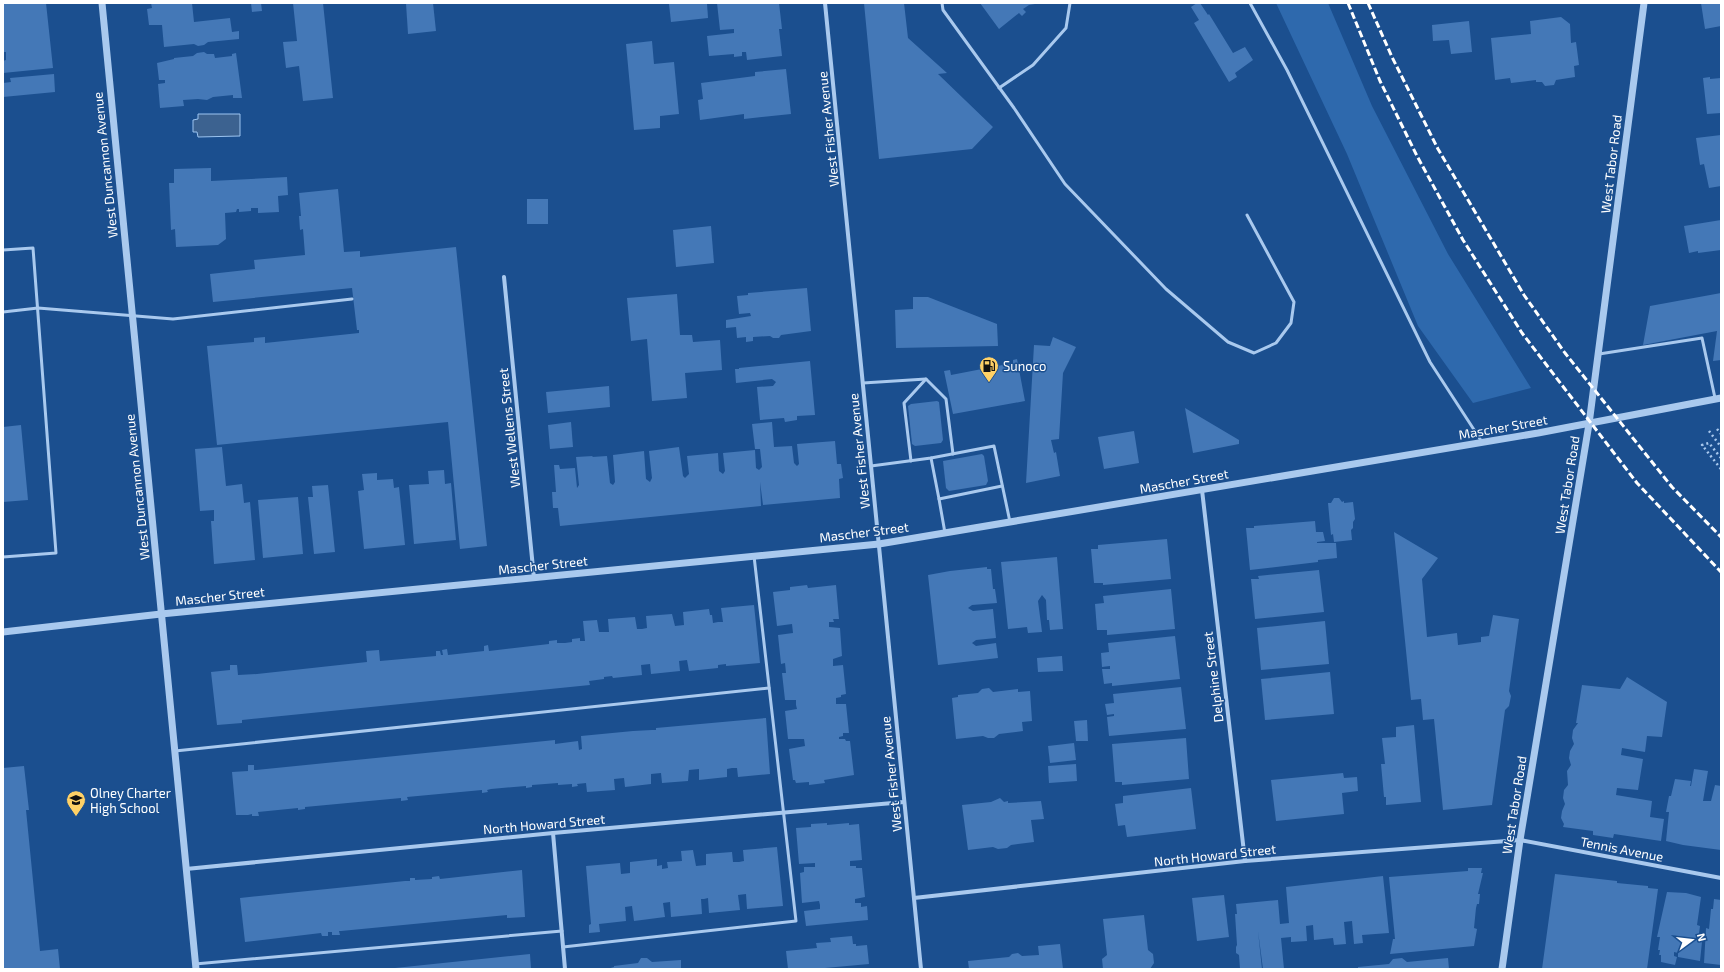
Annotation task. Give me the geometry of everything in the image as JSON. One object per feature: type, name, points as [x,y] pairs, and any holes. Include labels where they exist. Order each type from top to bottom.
[{"type":"street","name":"West Duncannon Avenue","points":[[102,3],[196,967]]},
{"type":"street","name":"West Fisher Avenue","points":[[825,3],[921,969]]},
{"type":"street","name":"West Tabor Road","points":[[1502,969],[1520,840],[1589,424],[1644,3]]},
{"type":"street","name":"West Wellens Street","points":[[504,277],[534,578]]},
{"type":"street","name":"Mascher Street","points":[[3,632],[161,614],[879,544],[1589,424],[1718,399]]},
{"type":"street","name":"Delphine Street","points":[[1202,490],[1245,861]]},
{"type":"street","name":"North Howard Street","points":[[186,869],[553,833],[904,802]]},
{"type":"street","points":[[553,833],[566,969]]},
{"type":"street","name":"North Howard Street","points":[[914,898],[1245,861],[1520,840]]},
{"type":"street","name":"Tennis Avenue","points":[[1520,840],[1721,878]]},
{"type":"lane","points":[[942,3],[943,10],[1065,184],[1166,288],[1228,342],[1254,354],[1276,343],[1291,324],[1294,302],[1247,215]]},
{"type":"lane","points":[[999,88],[1033,65],[1066,28],[1070,3]]},
{"type":"lane","points":[[1250,3],[1287,70],[1430,362],[1482,442]]},
{"type":"lane","points":[[3,250],[33,248],[56,553],[3,557]]},
{"type":"lane","points":[[3,312],[38,308],[132,317],[173,318],[352,299]]},
{"type":"lane","points":[[1599,354],[1702,338],[1718,399]]},
{"type":"lane","points":[[863,383],[926,379],[946,399],[953,454]]},
{"type":"lane","points":[[911,462],[904,403],[926,379]]},
{"type":"lane","points":[[871,466],[911,462],[994,446],[1010,522]]},
{"type":"lane","points":[[931,458],[945,533]]},
{"type":"lane","points":[[939,499],[1002,486]]},
{"type":"lane","points":[[563,947],[796,921],[754,556]]},
{"type":"lane","points":[[175,751],[769,688]]},
{"type":"lane","points":[[196,967],[562,931]]},
{"type":"path","points":[[1717,429],[1721,434]]},
{"type":"path","points":[[1709,431],[1721,447]]},
{"type":"path","points":[[1721,458],[1709,443],[1702,445],[1721,469]]},
{"type":"shaded area","points":[[1276,3],[1328,3],[1372,106],[1448,254],[1531,388],[1473,403],[1418,326],[1347,154]]},
{"type":"shaded area","points":[[198,114],[240,114],[240,136],[198,137],[197,132],[193,132],[193,120],[198,119]]},
{"type":"building","points":[[3,3],[46,3],[53,68],[3,73],[3,61],[6,60],[6,52],[3,52]]},
{"type":"building","points":[[151,3],[192,3],[194,22],[230,18],[232,32],[239,31],[239,39],[208,42],[204,45],[198,46],[194,44],[164,47],[162,25],[149,25],[147,9],[152,8]]},
{"type":"building","points":[[251,3],[261,3],[262,11],[252,12]]},
{"type":"building","points":[[293,3],[323,3],[333,98],[303,101],[299,66],[286,68],[283,42],[297,41]]},
{"type":"building","points":[[406,3],[433,3],[436,31],[408,34]]},
{"type":"building","points":[[707,3],[708,18],[671,22],[669,4]]},
{"type":"building","points":[[717,3],[779,3],[782,29],[779,29],[782,56],[747,60],[746,52],[742,52],[742,56],[734,57],[734,54],[709,56],[707,36],[734,33],[734,29],[720,30]]},
{"type":"building","points":[[864,3],[904,3],[908,38],[947,73],[938,74],[993,127],[972,149],[879,159]]},
{"type":"building","points":[[980,3],[1035,4],[1029,5],[1023,9],[1026,12],[1022,16],[1019,13],[999,29]]},
{"type":"building","points":[[1197,3],[1200,3],[1208,15],[1209,14],[1233,53],[1245,47],[1253,60],[1235,73],[1237,77],[1229,82],[1194,23],[1199,20],[1191,7]]},
{"type":"building","points":[[1701,3],[1721,3],[1721,26],[1705,29]]},
{"type":"building","points":[[1561,17],[1570,24],[1571,43],[1576,42],[1579,65],[1574,66],[1575,77],[1556,80],[1554,85],[1545,86],[1542,82],[1536,82],[1536,80],[1511,83],[1510,78],[1495,80],[1491,38],[1531,34],[1530,21]]},
{"type":"building","points":[[1469,21],[1472,52],[1451,54],[1449,40],[1433,41],[1432,25]]},
{"type":"building","points":[[652,41],[654,64],[674,62],[679,114],[660,116],[660,128],[634,130],[626,44]]},
{"type":"building","points":[[204,52],[207,54],[214,54],[215,58],[232,56],[232,54],[236,53],[242,98],[233,98],[233,95],[213,97],[207,100],[183,100],[184,106],[160,108],[158,84],[165,83],[165,80],[159,80],[157,63],[174,58],[193,56],[197,53]]},
{"type":"building","points":[[786,69],[791,114],[744,119],[744,114],[700,120],[698,100],[703,99],[701,83],[755,76],[755,72]]},
{"type":"building","points":[[54,74],[55,92],[3,97],[3,83],[11,82],[10,78]]},
{"type":"building","points":[[1710,77],[1710,79],[1721,78],[1721,113],[1707,114],[1703,78]]},
{"type":"building","points":[[1721,135],[1721,186],[1709,188],[1704,164],[1700,165],[1696,138]]},
{"type":"building","points":[[211,168],[211,181],[287,177],[288,195],[278,196],[279,212],[258,213],[258,208],[251,208],[251,211],[239,212],[239,209],[237,209],[236,212],[225,213],[226,239],[218,245],[176,247],[175,229],[171,230],[169,183],[174,183],[174,169]]},
{"type":"building","points":[[338,189],[344,252],[360,251],[360,257],[456,247],[487,546],[460,549],[448,422],[217,445],[207,346],[254,342],[254,338],[265,337],[265,343],[359,333],[359,330],[357,330],[352,288],[213,302],[210,274],[255,269],[254,260],[305,255],[303,229],[300,230],[299,216],[301,216],[299,193]]},
{"type":"building","points":[[527,199],[548,199],[548,224],[527,224]]},
{"type":"building","points":[[1721,220],[1721,250],[1689,253],[1684,226]]},
{"type":"building","points":[[711,226],[714,263],[676,267],[673,230]]},
{"type":"building","points":[[807,288],[811,331],[781,335],[779,338],[773,338],[770,336],[753,337],[753,341],[746,342],[746,337],[737,338],[736,327],[726,328],[726,320],[751,316],[750,313],[739,314],[737,296],[748,295],[748,293]]},
{"type":"building","points":[[1721,293],[1721,360],[1713,361],[1717,331],[1643,345],[1650,306]]},
{"type":"building","points":[[677,294],[680,335],[692,335],[693,342],[720,340],[722,370],[685,373],[687,398],[652,401],[647,339],[631,341],[627,298]]},
{"type":"building","points":[[913,297],[928,297],[997,324],[998,346],[896,348],[895,310],[913,309]]},
{"type":"building","points":[[1053,337],[1076,347],[1063,373],[1059,439],[1051,440],[1054,453],[1056,452],[1060,476],[1026,483],[1034,345],[1050,346]]},
{"type":"building","points":[[1017,359],[1025,401],[953,414],[944,371],[950,370],[951,375],[1013,363],[1013,360]]},
{"type":"building","points":[[810,361],[815,415],[797,416],[797,420],[785,422],[784,418],[760,420],[757,387],[773,386],[776,382],[772,379],[736,383],[735,369]]},
{"type":"building","points":[[609,386],[610,407],[548,413],[546,392]]},
{"type":"building","points":[[939,402],[943,440],[941,443],[915,446],[912,444],[908,406],[911,404]]},
{"type":"building","points":[[1185,408],[1239,440],[1239,444],[1193,453]]},
{"type":"building","points":[[571,422],[573,447],[550,449],[548,425]]},
{"type":"building","points":[[772,422],[774,447],[792,446],[794,463],[797,466],[799,464],[797,444],[835,441],[837,464],[841,464],[843,478],[839,479],[840,498],[763,505],[760,482],[761,506],[560,526],[558,508],[553,508],[552,492],[556,492],[554,465],[559,465],[560,469],[575,468],[577,488],[579,485],[576,457],[607,456],[610,483],[613,485],[615,482],[613,455],[644,451],[646,479],[650,482],[652,478],[649,451],[679,447],[683,476],[685,478],[689,474],[687,456],[718,453],[719,471],[723,474],[725,471],[723,453],[755,450],[756,468],[759,470],[762,467],[760,449],[755,449],[752,424]]},
{"type":"building","points":[[21,425],[28,500],[3,502],[3,427]]},
{"type":"building","points":[[1134,431],[1139,463],[1104,469],[1098,437]]},
{"type":"building","points":[[222,447],[226,486],[242,484],[244,503],[250,502],[255,560],[214,564],[211,521],[214,521],[214,510],[200,511],[195,449]]},
{"type":"building","points":[[982,454],[984,456],[988,481],[986,485],[949,491],[946,488],[943,461]]},
{"type":"building","points":[[444,470],[445,484],[451,483],[456,540],[414,544],[409,485],[429,484],[428,471]]},
{"type":"building","points":[[377,473],[377,480],[393,479],[394,488],[399,487],[405,545],[364,549],[358,491],[364,490],[362,474]]},
{"type":"building","points":[[328,485],[335,552],[314,554],[308,497],[313,497],[312,486]]},
{"type":"building","points":[[298,497],[303,554],[263,558],[258,500]]},
{"type":"building","points":[[1334,498],[1339,498],[1342,502],[1344,501],[1344,503],[1353,502],[1355,519],[1351,530],[1352,540],[1334,542],[1333,534],[1331,535],[1328,503],[1331,503]]},
{"type":"building","points":[[1315,521],[1316,532],[1323,532],[1325,541],[1317,543],[1336,543],[1337,558],[1318,560],[1318,562],[1250,570],[1246,528]]},
{"type":"building","points":[[1394,532],[1438,558],[1422,579],[1427,637],[1457,633],[1458,645],[1481,642],[1481,637],[1489,636],[1493,615],[1519,619],[1509,691],[1511,696],[1509,706],[1505,710],[1492,805],[1443,810],[1434,719],[1423,720],[1421,699],[1411,700]]},
{"type":"building","points":[[1167,539],[1171,579],[1103,585],[1103,583],[1094,583],[1091,549],[1098,549],[1098,545]]},
{"type":"building","points":[[1057,557],[1063,629],[1050,630],[1049,620],[1047,620],[1046,600],[1042,595],[1038,601],[1042,632],[1028,633],[1027,627],[1008,629],[1001,562]]},
{"type":"building","points":[[987,567],[987,569],[991,569],[993,589],[995,589],[997,603],[972,605],[968,608],[973,611],[993,609],[996,638],[976,640],[972,643],[976,646],[996,643],[998,658],[938,665],[928,575]]},
{"type":"building","points":[[1319,570],[1324,612],[1255,619],[1251,579],[1259,579],[1258,576]]},
{"type":"building","points":[[807,585],[808,588],[836,585],[839,619],[833,619],[834,622],[829,622],[829,627],[840,628],[842,656],[833,659],[833,666],[843,665],[846,694],[836,698],[836,704],[846,704],[849,733],[843,733],[843,736],[839,737],[839,739],[850,741],[854,775],[824,780],[825,783],[809,785],[809,782],[796,783],[795,780],[793,780],[789,749],[805,746],[804,739],[788,739],[785,711],[797,709],[796,700],[785,700],[782,673],[786,673],[785,663],[781,664],[778,635],[793,633],[792,624],[777,626],[773,592],[790,590],[790,587]]},
{"type":"building","points":[[1171,589],[1175,629],[1107,635],[1107,630],[1097,630],[1095,604],[1104,603],[1103,596]]},
{"type":"building","points":[[754,605],[760,663],[726,666],[726,664],[718,665],[718,668],[689,671],[687,660],[679,661],[680,671],[651,674],[650,664],[641,665],[642,675],[613,678],[612,676],[604,677],[604,679],[589,681],[590,685],[242,720],[242,723],[217,725],[211,672],[230,670],[230,665],[237,665],[238,675],[257,674],[367,662],[366,651],[379,650],[380,661],[436,656],[436,651],[440,651],[441,655],[443,655],[442,650],[447,649],[448,655],[484,651],[484,646],[488,645],[489,651],[549,644],[549,641],[557,640],[557,643],[572,642],[572,639],[580,638],[580,641],[585,641],[583,621],[597,620],[599,632],[609,632],[608,619],[635,617],[637,629],[642,629],[647,628],[646,616],[672,614],[675,626],[684,625],[683,612],[709,609],[710,615],[712,615],[713,623],[723,622],[721,608]]},
{"type":"building","points":[[1325,621],[1329,664],[1261,670],[1257,628]]},
{"type":"building","points":[[1175,636],[1180,679],[1112,686],[1112,683],[1104,684],[1102,669],[1110,669],[1110,666],[1102,667],[1101,653],[1109,652],[1108,643]]},
{"type":"building","points":[[1062,656],[1063,671],[1038,672],[1037,658]]},
{"type":"building","points":[[1330,672],[1334,714],[1265,720],[1261,679]]},
{"type":"building","points":[[1627,677],[1667,702],[1662,737],[1647,736],[1645,752],[1622,748],[1621,755],[1643,759],[1638,790],[1617,788],[1616,795],[1652,801],[1650,817],[1664,819],[1661,841],[1614,834],[1613,838],[1593,835],[1593,831],[1563,827],[1564,824],[1561,818],[1565,804],[1563,798],[1564,790],[1568,785],[1567,771],[1571,765],[1569,758],[1570,751],[1574,744],[1572,738],[1573,730],[1578,723],[1576,723],[1582,685],[1620,689]]},
{"type":"building","points":[[1181,687],[1186,729],[1109,736],[1107,717],[1114,716],[1114,714],[1107,715],[1105,704],[1114,703],[1113,694]]},
{"type":"building","points":[[989,688],[993,692],[1018,689],[1018,692],[1030,691],[1032,721],[1022,722],[1023,731],[999,734],[994,738],[983,736],[956,739],[952,698],[958,697],[958,695],[978,693],[982,689]]},
{"type":"building","points":[[766,718],[770,774],[738,777],[737,768],[732,768],[727,769],[727,777],[699,780],[699,769],[689,770],[688,781],[662,783],[661,773],[651,774],[651,784],[625,787],[624,778],[614,779],[615,790],[587,792],[586,783],[577,784],[578,786],[572,787],[572,784],[558,785],[558,783],[532,785],[532,787],[526,788],[526,786],[491,789],[487,790],[488,792],[482,793],[482,790],[407,797],[408,800],[401,801],[401,798],[305,807],[305,809],[298,810],[298,808],[258,812],[259,816],[252,816],[252,814],[236,815],[232,772],[248,771],[248,765],[254,765],[254,770],[256,770],[555,740],[555,744],[578,741],[579,750],[582,749],[581,736],[656,730],[656,728]]},
{"type":"building","points":[[1087,720],[1088,741],[1076,741],[1074,721]]},
{"type":"building","points":[[1414,725],[1421,802],[1386,805],[1381,764],[1385,764],[1382,738],[1396,737],[1396,727]]},
{"type":"building","points":[[1186,738],[1189,779],[1122,785],[1122,782],[1115,782],[1112,744]]},
{"type":"building","points":[[1074,743],[1076,760],[1050,763],[1048,746]]},
{"type":"building","points":[[1076,764],[1077,781],[1049,783],[1048,766]]},
{"type":"building","points":[[24,766],[29,810],[26,810],[40,951],[58,949],[60,969],[3,969],[3,768]]},
{"type":"building","points":[[1694,769],[1708,771],[1703,801],[1711,801],[1715,785],[1721,786],[1721,850],[1683,845],[1666,841],[1669,812],[1666,812],[1669,796],[1671,796],[1675,779],[1691,781],[1691,786]]},
{"type":"building","points":[[1343,773],[1344,778],[1357,777],[1358,791],[1342,793],[1344,814],[1276,821],[1271,780]]},
{"type":"building","points":[[1191,788],[1196,829],[1127,837],[1125,825],[1118,826],[1115,804],[1123,803],[1123,796]]},
{"type":"building","points":[[1000,798],[1004,802],[1008,801],[1008,803],[1041,801],[1044,819],[1031,820],[1034,842],[1011,845],[1007,848],[998,849],[993,847],[968,850],[962,805],[991,802]]},
{"type":"building","points":[[827,823],[827,825],[849,823],[849,825],[859,824],[862,860],[850,861],[850,866],[862,868],[865,897],[855,899],[855,903],[861,903],[861,907],[867,906],[868,920],[806,926],[804,911],[820,909],[820,905],[819,901],[802,903],[800,873],[804,872],[804,867],[815,867],[815,863],[799,864],[796,828],[811,827],[811,824]]},
{"type":"building","points":[[777,847],[783,906],[747,909],[746,894],[738,895],[740,910],[709,913],[708,898],[701,899],[702,914],[671,917],[670,902],[663,903],[665,917],[634,921],[632,906],[625,907],[626,921],[599,924],[600,932],[589,933],[589,925],[591,924],[586,866],[620,863],[621,874],[630,873],[630,862],[657,859],[657,866],[662,865],[662,869],[668,868],[667,862],[682,861],[681,851],[693,850],[696,866],[706,865],[706,854],[732,852],[733,862],[739,862],[744,861],[743,850]]},
{"type":"building","points":[[1468,868],[1482,868],[1481,873],[1483,873],[1478,894],[1480,894],[1479,904],[1477,904],[1476,908],[1474,928],[1477,929],[1474,946],[1390,954],[1393,939],[1395,939],[1389,877],[1468,871]]},
{"type":"building","points":[[522,870],[525,917],[507,918],[507,915],[339,931],[340,935],[332,935],[332,932],[328,932],[328,936],[322,936],[321,933],[245,942],[240,898],[410,881],[410,878],[415,878],[415,880],[432,879],[432,877],[439,876],[440,879]]},
{"type":"building","points":[[1555,874],[1617,881],[1617,883],[1648,886],[1648,888],[1658,889],[1647,969],[1542,969]]},
{"type":"building","points":[[1383,876],[1389,933],[1362,935],[1363,943],[1354,944],[1352,921],[1344,922],[1346,944],[1334,945],[1333,938],[1314,940],[1313,925],[1306,926],[1307,941],[1291,942],[1291,937],[1281,938],[1284,969],[1263,969],[1258,931],[1262,969],[1240,969],[1239,955],[1236,953],[1236,904],[1278,900],[1280,924],[1289,923],[1286,887]]},
{"type":"building","points":[[1667,892],[1686,893],[1701,897],[1697,925],[1700,926],[1698,941],[1702,942],[1700,961],[1678,957],[1678,953],[1674,952],[1674,956],[1677,957],[1675,965],[1661,962],[1661,955],[1659,955],[1660,950],[1658,950],[1660,937],[1657,937]]},
{"type":"building","points":[[1224,895],[1229,937],[1197,941],[1192,898]]},
{"type":"building","points":[[1714,899],[1721,900],[1721,965],[1704,963],[1706,928],[1709,929],[1711,909],[1713,909]]},
{"type":"building","points":[[1144,915],[1148,950],[1153,954],[1154,963],[1150,969],[1103,969],[1102,959],[1107,955],[1103,919]]},
{"type":"building","points":[[852,936],[853,944],[856,944],[856,946],[867,945],[869,964],[814,969],[788,969],[786,951],[817,948],[816,943],[831,942],[830,938]]},
{"type":"building","points":[[1060,944],[1063,969],[969,969],[968,961],[1009,957],[1012,954],[1018,953],[1022,956],[1039,955],[1038,946]]},
{"type":"building","points":[[530,954],[531,969],[395,969],[395,968]]},
{"type":"building","points":[[641,958],[647,958],[652,962],[681,960],[681,969],[607,969],[614,966],[638,963]]},
{"type":"building","points":[[1402,958],[1407,962],[1448,958],[1449,969],[1358,969],[1358,967],[1389,964],[1393,959]]},
{"type":"railway","points":[[1348,3],[1380,81],[1417,156],[1463,240],[1522,333],[1637,483],[1721,572]]},
{"type":"railway","points":[[1368,3],[1392,57],[1438,149],[1524,295],[1565,353],[1672,487],[1721,537]]},
{"type":"place","name":"Sunoco","points":[[989,383]]},
{"type":"place","name":"Olney Charter High School","points":[[76,817]]}]
